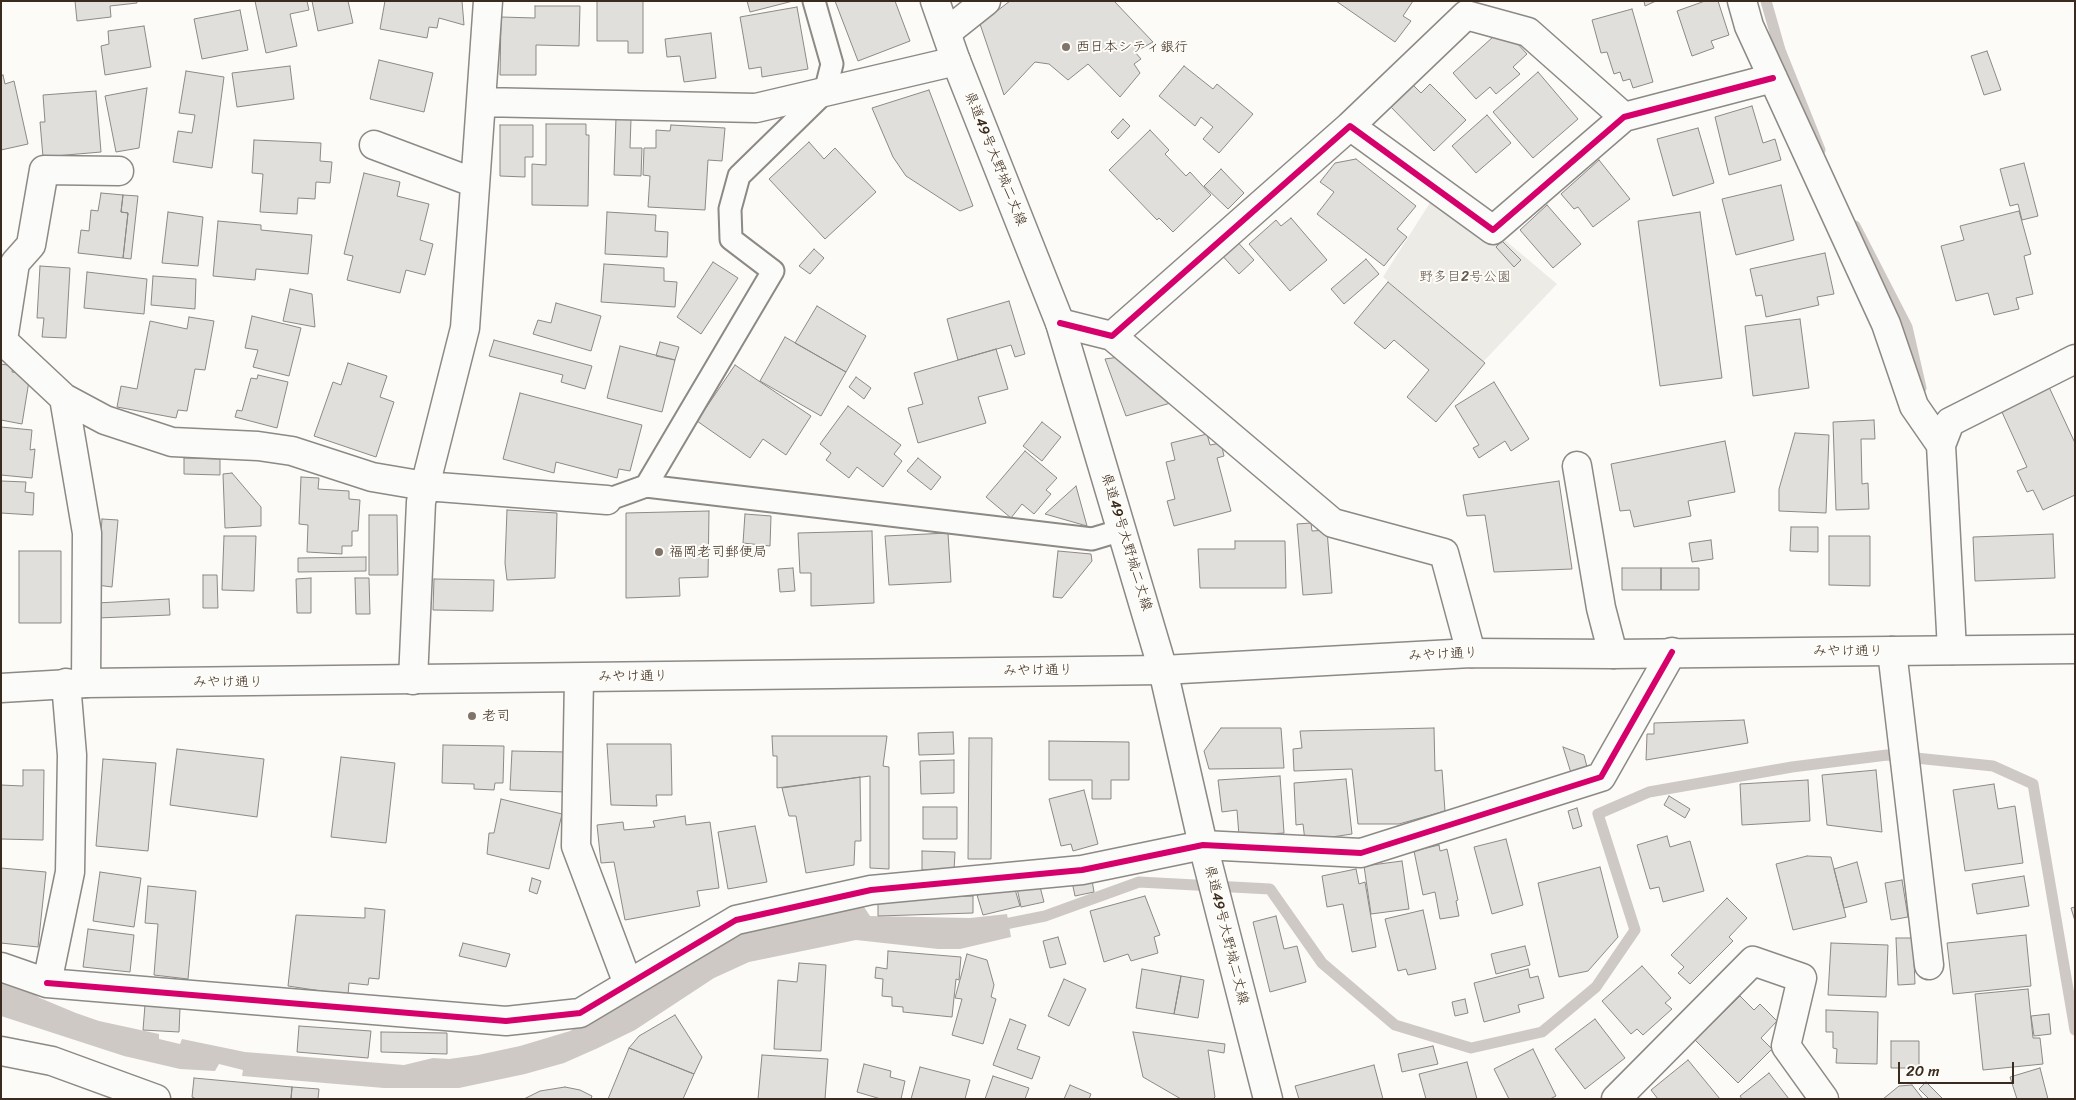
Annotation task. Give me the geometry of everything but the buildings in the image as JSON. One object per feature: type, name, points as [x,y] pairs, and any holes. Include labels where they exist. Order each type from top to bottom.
[{"type":"main road","points":[[414,680],[421,502],[465,328],[488,1]]},
{"type":"main road","name":"県道49号大野城二丈線","points":[[935,1],[956,61],[1060,323],[1163,670],[1205,854],[1268,1099]]},
{"type":"main road","points":[[947,32],[986,1]]},
{"type":"main road","points":[[1742,1],[1749,26],[1886,324],[1914,406],[1941,445]]},
{"type":"main road","points":[[1112,336],[1350,126],[1458,8],[1528,32],[1624,117]]},
{"type":"main road","points":[[481,102],[756,108],[956,61]]},
{"type":"main road","points":[[1350,126],[1493,230],[1624,117],[1773,78]]},
{"type":"main road","points":[[374,146],[475,183]]},
{"type":"main road","points":[[118,171],[44,170],[30,245],[15,263],[2,340],[64,398],[104,420],[172,442],[258,446],[292,451],[372,477],[425,486],[607,500]]},
{"type":"main road","points":[[1060,323],[1112,336],[1334,523],[1444,554],[1471,653]]},
{"type":"main road","points":[[1952,650],[1941,445],[1950,422],[2075,359]]},
{"type":"main road","points":[[47,983],[70,872],[72,754],[87,533],[64,398]]},
{"type":"main road","points":[[1577,466],[1601,608],[1613,654]]},
{"type":"main road","name":"みやけ通り","points":[[1,688],[76,683],[1163,670],[1471,653],[1613,654],[2075,649]]},
{"type":"main road","points":[[1892,650],[1930,964]]},
{"type":"main road","points":[[1,967],[47,983],[506,1021],[580,1013],[736,920],[871,890],[1082,870],[1205,854],[1361,853],[1601,777],[1672,652]]},
{"type":"main road","points":[[579,678],[576,846],[628,984]]},
{"type":"main road","points":[[1616,1099],[1753,961],[1802,978],[1786,1046],[1824,1099]]},
{"type":"main road","points":[[1,1051],[52,1061],[156,1099]]},
{"type":"lane","points":[[646,486],[773,271],[731,239],[730,209],[739,176],[825,92],[832,64],[814,1]]},
{"type":"lane","points":[[607,500],[646,486],[1092,539],[1122,530]]},
{"type":"green space","name":"野多目2号公園","points":[[1438,190],[1493,230],[1557,284],[1483,362],[1383,277]]},
{"type":"shaded area","points":[[862,904],[870,916],[970,918],[1007,914],[1011,937],[960,949],[938,949],[856,940],[749,962],[714,978],[635,1030],[564,1063],[525,1074],[459,1088],[384,1088],[242,1076],[243,1070],[219,1064],[215,1071],[180,1069],[124,1056],[1,1016],[1,977],[14,981],[40,998],[76,1013],[99,1021],[159,1034],[159,1039],[180,1044],[182,1039],[245,1052],[404,1065],[433,1058],[449,1059],[478,1055],[520,1046],[570,1031],[634,994],[733,931]]},
{"type":"waterway","points":[[1766,1],[1780,50],[1820,150]]},
{"type":"waterway","points":[[1855,226],[1907,327],[1921,388]]},
{"type":"waterway","points":[[995,926],[1045,916],[1139,882],[1270,889],[1322,963],[1395,1025],[1471,1048],[1542,1032],[1596,987],[1635,930],[1598,814],[1649,792],[1792,767],[1887,755],[1993,766],[2033,784],[2075,1030]]},
{"type":"cycle path","points":[[1060,323],[1112,336],[1350,126],[1493,230],[1624,117],[1773,78]]},
{"type":"cycle path","points":[[47,983],[506,1021],[580,1013],[736,920],[871,890],[1082,870],[1203,845],[1361,853],[1601,777],[1672,652]]},
{"type":"place","name":"西日本シティ銀行","points":[[1066,47]]},
{"type":"place","name":"福岡老司郵便局","points":[[659,552]]},
{"type":"place","name":"老司","points":[[472,716]]}]
